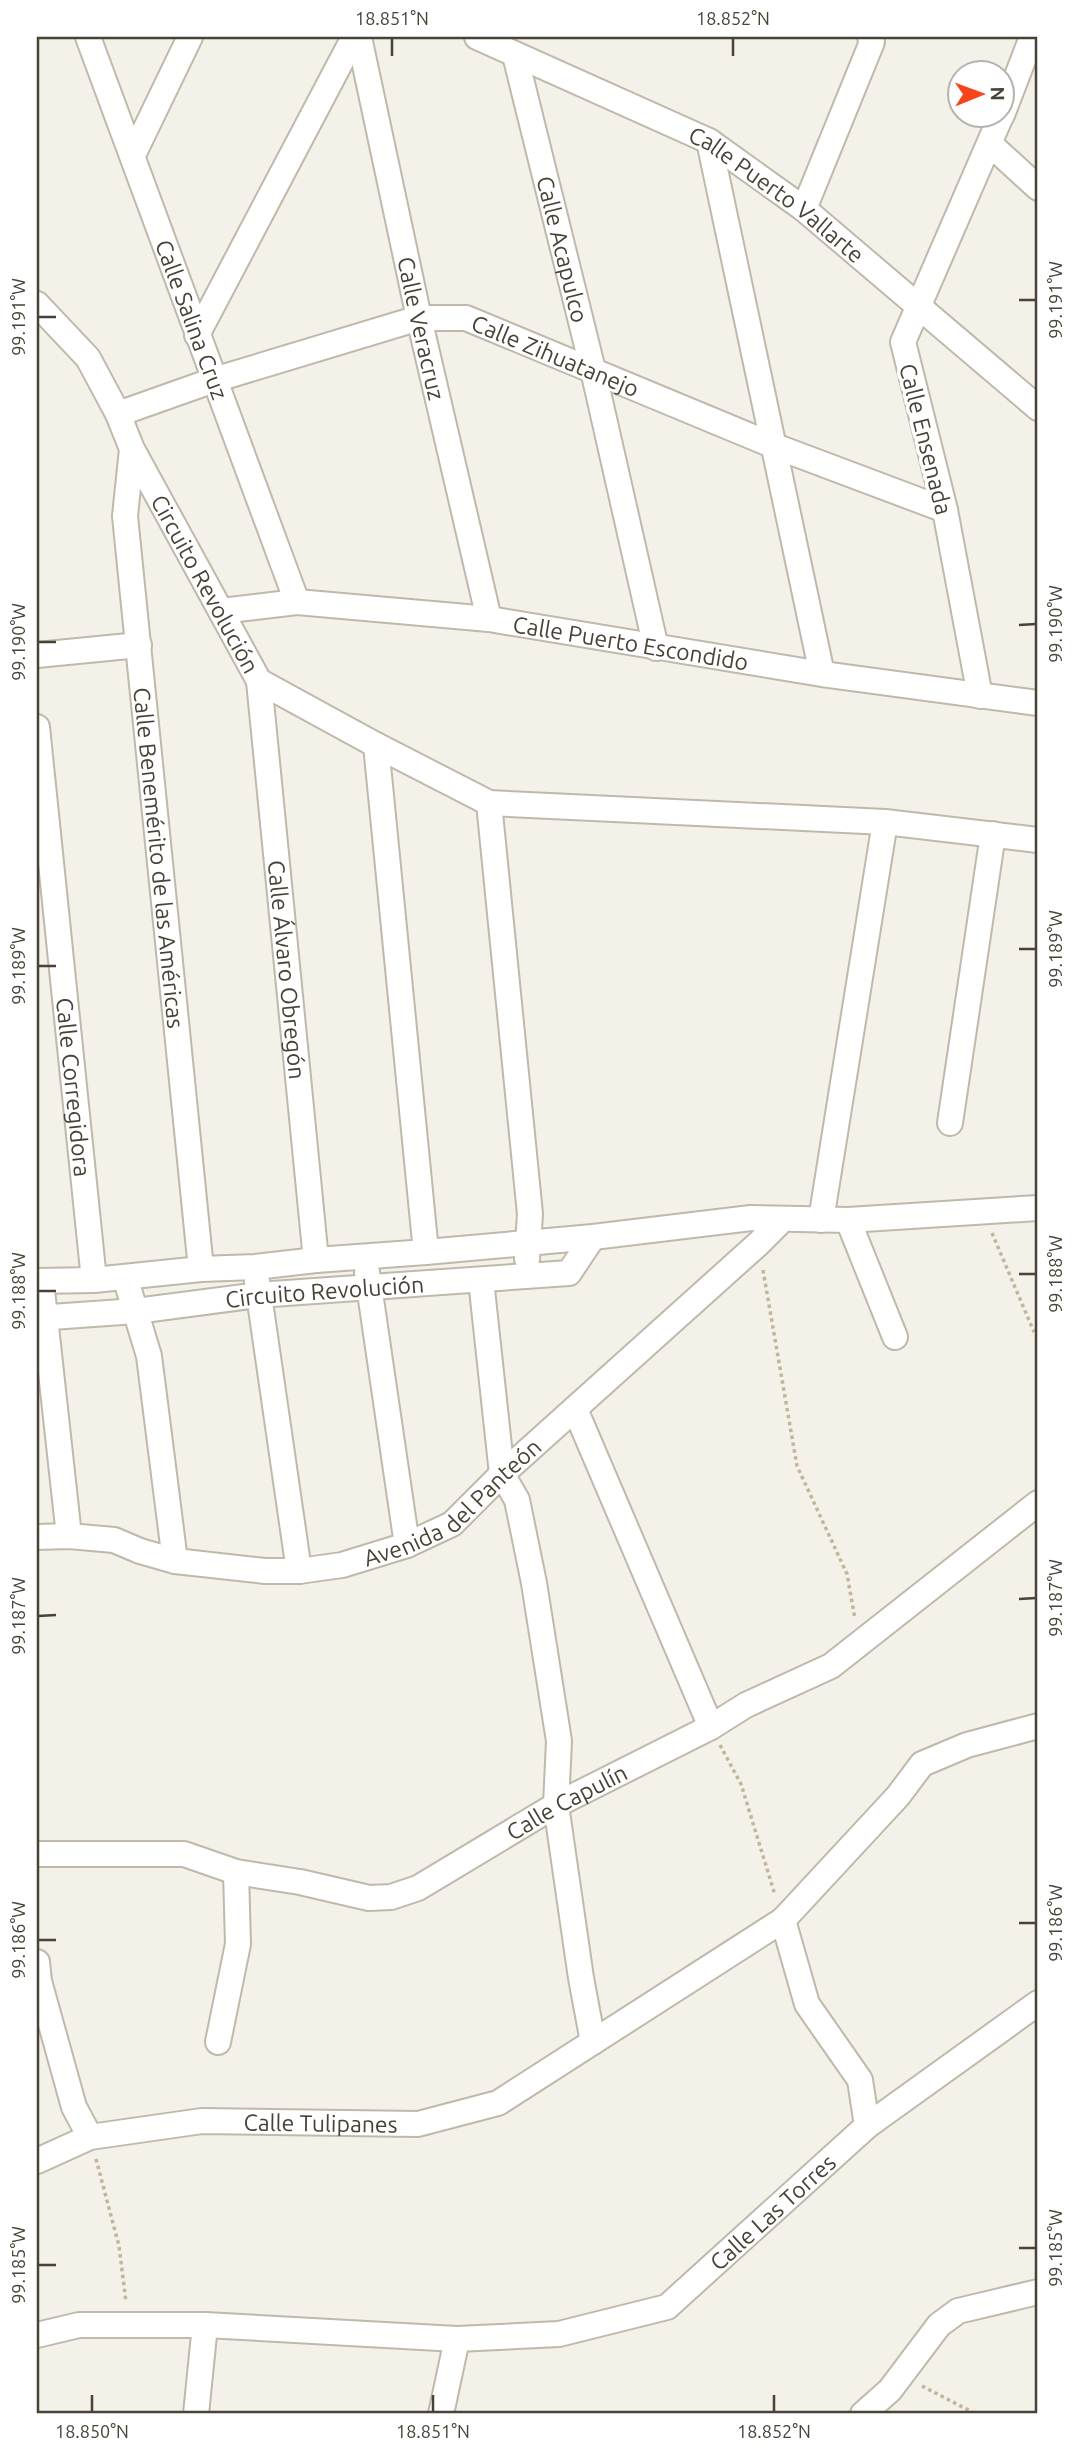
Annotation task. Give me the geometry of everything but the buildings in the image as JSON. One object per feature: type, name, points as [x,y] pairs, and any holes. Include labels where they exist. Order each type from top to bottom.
[{"type":"street","name":"Calle Salina Cruz","points":[[88,37],[297,602]]},
{"type":"street","points":[[133,155],[190,37]]},
{"type":"street","points":[[197,335],[357,37]]},
{"type":"street","name":"Calle Veracruz","points":[[357,37],[489,619]]},
{"type":"street","name":"Calle Puerto Vallarte","points":[[477,37],[709,141],[804,209],[1038,408]]},
{"type":"street","points":[[804,209],[872,42],[870,37]]},
{"type":"street","name":"Calle Ensenada","points":[[1016,77],[1032,37]]},
{"type":"street","name":"Calle Acapulco","points":[[515,55],[593,370],[656,648]]},
{"type":"street","name":"Calle Ensenada","points":[[980,696],[945,510],[903,342],[995,130]]},
{"type":"street","points":[[709,141],[822,674]]},
{"type":"street","points":[[990,144],[1038,188]]},
{"type":"street","name":"Circuito Revolución","points":[[37,304],[88,358],[118,414],[132,449],[259,681],[489,803]]},
{"type":"street","name":"Calle Zihuatanejo","points":[[118,414],[214,380],[419,318],[466,318],[772,445],[945,510]]},
{"type":"street","name":"Calle Benemérito de las Américas","points":[[132,449],[125,516],[201,1269]]},
{"type":"street","name":"Calle Puerto Escondido","points":[[221,611],[297,602],[489,619],[822,674],[1038,703]]},
{"type":"street","points":[[37,655],[139,645]]},
{"type":"street","name":"Calle Álvaro Obregón","points":[[259,681],[316,1260]]},
{"type":"street","name":"Calle Corregidora","points":[[37,727],[94,1280]]},
{"type":"street","points":[[376,745],[426,1252]]},
{"type":"street","points":[[527,1276],[530,1214],[489,803],[885,822],[1038,840]]},
{"type":"street","points":[[821,1220],[885,822]]},
{"type":"street","points":[[950,1123],[993,834]]},
{"type":"street","name":"Circuito Revolución","points":[[39,1281],[94,1280],[426,1252],[593,1237],[751,1218],[848,1220],[1038,1208]]},
{"type":"street","name":"Avenida del Panteón","points":[[37,1537],[69,1536],[114,1540],[175,1561],[237,1569],[299,1571],[342,1565],[407,1545],[452,1524],[502,1474],[758,1244],[782,1219]]},
{"type":"street","points":[[848,1220],[895,1336]]},
{"type":"street","name":"Circuito Revolución","points":[[41,1318],[135,1311],[258,1295],[569,1273],[593,1237]]},
{"type":"street","points":[[365,1257],[407,1545]]},
{"type":"street","points":[[256,1267],[299,1571]]},
{"type":"street","points":[[125,1277],[149,1356],[175,1561]]},
{"type":"street","points":[[481,1280],[502,1474],[517,1500],[534,1583],[559,1741],[556,1805],[593,2042],[783,1920],[898,1796],[922,1764],[967,1745],[1038,1726]]},
{"type":"street","points":[[39,1281],[41,1318],[69,1536]]},
{"type":"street","points":[[575,1409],[710,1727]]},
{"type":"street","name":"Calle Capulín","points":[[37,1854],[184,1854],[236,1872],[300,1882],[369,1898],[391,1897],[418,1888],[556,1805],[710,1727],[746,1705],[831,1666],[1038,1503]]},
{"type":"street","points":[[218,2042],[238,1944],[236,1872]]},
{"type":"street","points":[[783,1920],[807,2004],[860,2080],[867,2126]]},
{"type":"street","points":[[37,1962],[39,1981],[74,2107],[90,2137]]},
{"type":"street","name":"Calle Las Torres","points":[[37,2335],[79,2325],[205,2325],[457,2339],[559,2334],[667,2307],[867,2126],[1038,2003]]},
{"type":"street","name":"Calle Tulipanes","points":[[37,2161],[90,2137],[202,2121],[418,2124],[498,2103],[593,2042]]},
{"type":"street","points":[[863,2414],[890,2390],[939,2325],[958,2311],[1038,2292]]},
{"type":"street","points":[[196,2414],[205,2325]]},
{"type":"street","points":[[441,2414],[457,2339]]},
{"type":"path","points":[[983,1211],[1034,1332]]},
{"type":"path","points":[[758,1244],[797,1465],[847,1574],[859,1644]]},
{"type":"path","points":[[710,1727],[741,1784],[783,1920]]},
{"type":"path","points":[[90,2137],[119,2246],[129,2325]]},
{"type":"path","points":[[902,2375],[976,2414]]}]
